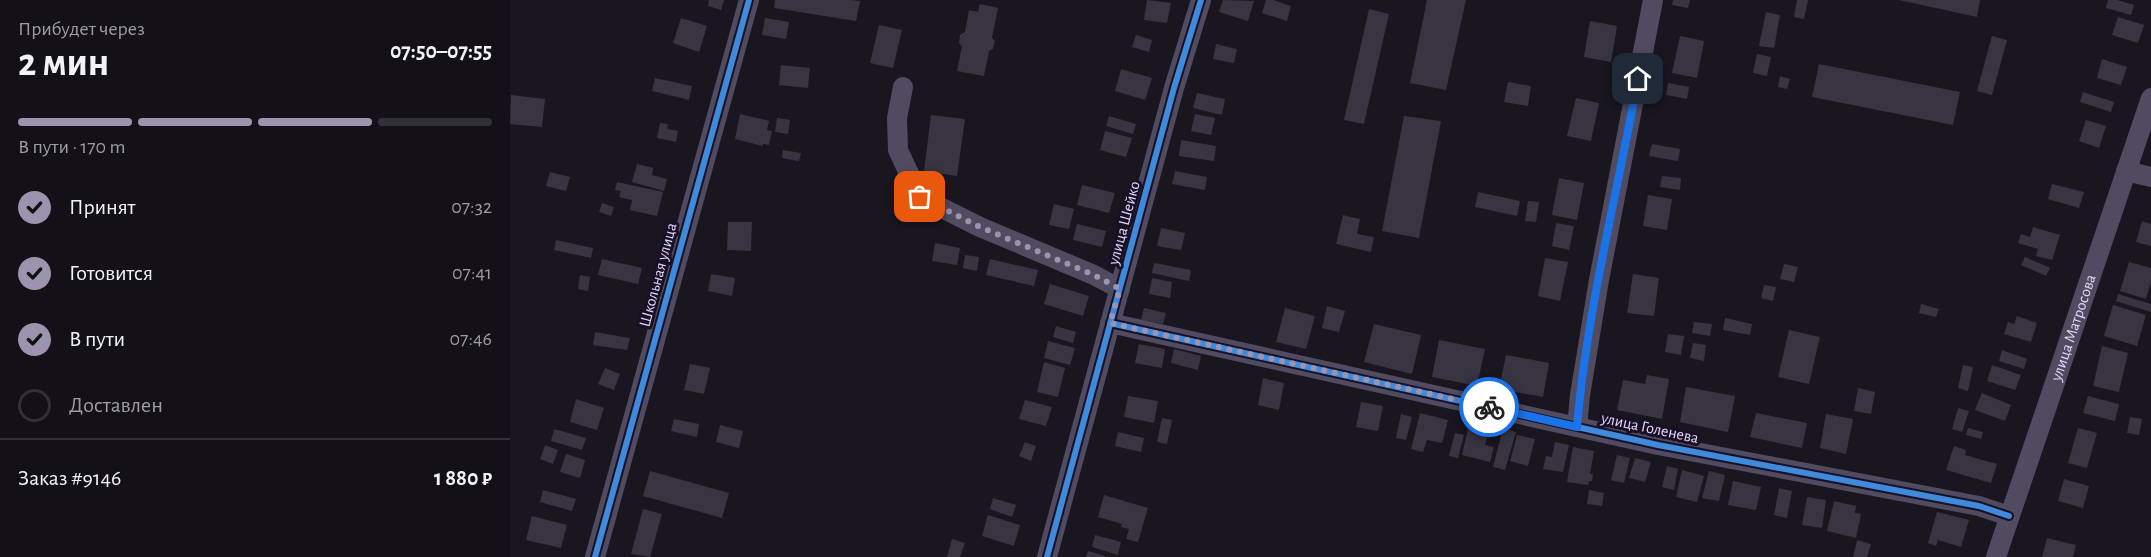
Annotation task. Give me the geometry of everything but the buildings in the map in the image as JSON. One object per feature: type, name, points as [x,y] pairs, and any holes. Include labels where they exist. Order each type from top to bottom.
[{"type":"street","name":"Школьная улица","points":[[595,557],[749,0]]},
{"type":"street","name":"улица Шейко","points":[[1047,557],[1174,88],[1201,0]]},
{"type":"street","points":[[1577,427],[1599,280],[1653,0]]},
{"type":"street","points":[[903,87],[897,118],[898,150],[920,197],[980,227],[1094,275],[1120,289]]},
{"type":"street","name":"улица Матросова","points":[[1996,557],[2151,98]]},
{"type":"street","points":[[2126,171],[2151,177]]},
{"type":"street","name":"улица Голенева","points":[[1110,323],[1658,445],[1979,506],[2009,516]]},
{"type":"cycle path","points":[[595,557],[749,0]]},
{"type":"cycle path","points":[[1047,557],[1174,88],[1201,0]]},
{"type":"cycle path","points":[[1110,323],[1658,445],[1979,506],[2009,516]]},
{"type":"way so far","points":[[920,197],[980,227],[1094,275],[1120,289],[1110,323],[1489,407]]},
{"type":"route","points":[[1489,407],[1577,427],[1599,280],[1638,79]]}]
